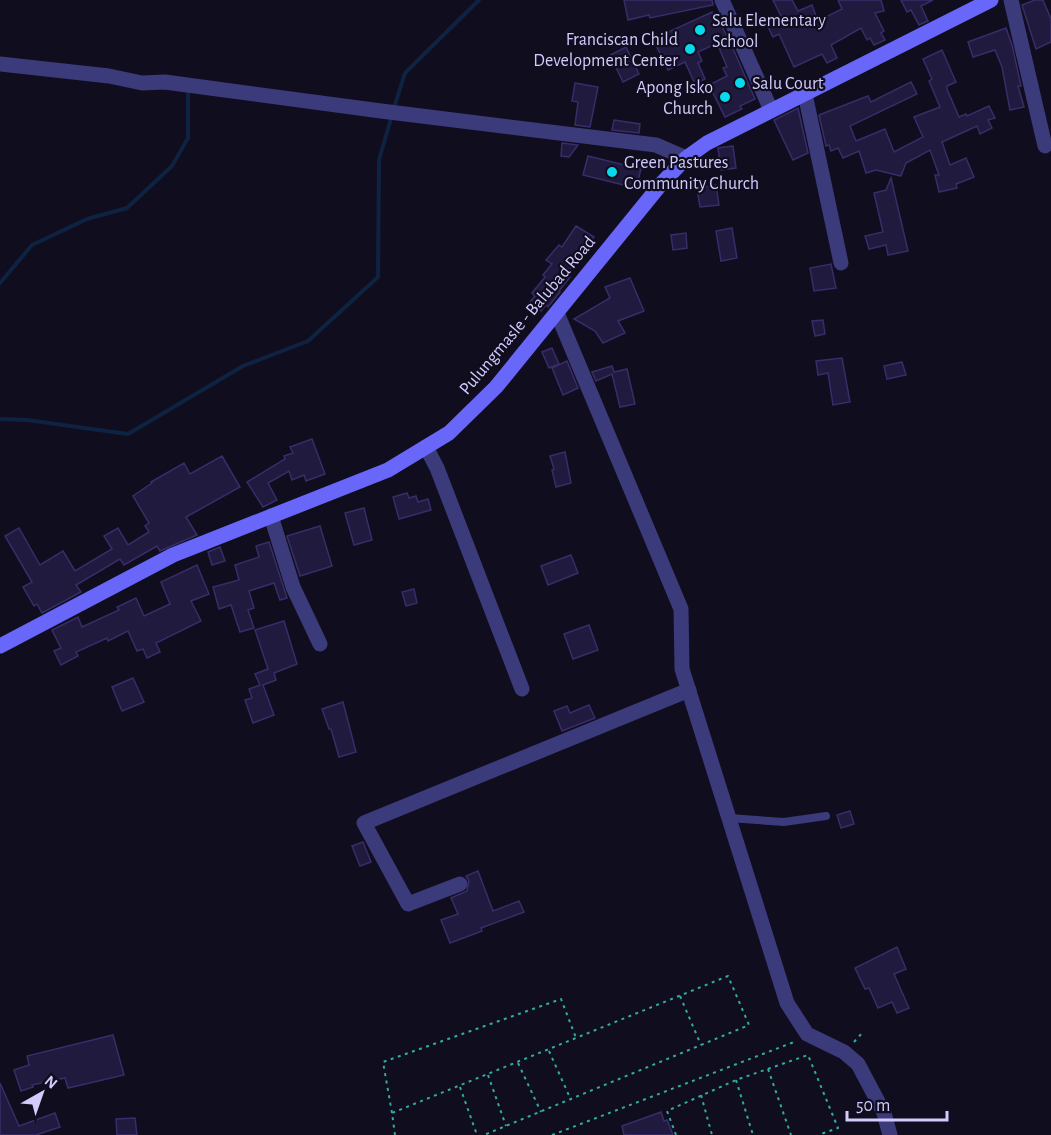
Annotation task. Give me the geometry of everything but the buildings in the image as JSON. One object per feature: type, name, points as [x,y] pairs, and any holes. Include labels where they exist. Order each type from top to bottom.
[{"type":"street","points":[[722,0],[771,110]]},
{"type":"street","name":"Pulungmasle - Balubad Road","points":[[0,646],[173,555],[388,470],[449,433],[496,387],[661,184],[686,158],[707,144],[771,110],[991,0]]},
{"type":"street","points":[[1011,0],[1045,146]]},
{"type":"street","points":[[0,64],[109,76],[141,83],[165,82],[656,145],[686,158]]},
{"type":"street","points":[[805,94],[841,263]]},
{"type":"street","points":[[557,313],[681,609],[682,669],[787,1003],[807,1034],[844,1052],[858,1064],[884,1113],[890,1135]]},
{"type":"street","points":[[426,447],[437,468],[522,688]]},
{"type":"street","points":[[272,516],[293,587],[320,644]]},
{"type":"street","points":[[460,884],[408,904],[364,823],[689,690]]},
{"type":"lane","points":[[728,818],[784,822],[826,816]]},
{"type":"path","points":[[392,1113],[728,976],[749,1025],[484,1135]]},
{"type":"path","points":[[680,996],[701,1046]]},
{"type":"path","points":[[395,1135],[383,1062],[561,999],[576,1038]]},
{"type":"path","points":[[552,1135],[801,1039],[807,1034]]},
{"type":"path","points":[[548,1049],[571,1100]]},
{"type":"path","points":[[676,1135],[667,1111],[736,1080],[808,1055],[838,1128],[818,1135]]},
{"type":"path","points":[[517,1062],[541,1112]]},
{"type":"path","points":[[768,1069],[791,1135]]},
{"type":"path","points":[[488,1074],[507,1126]]},
{"type":"path","points":[[736,1080],[753,1135]]},
{"type":"path","points":[[460,1085],[477,1135]]},
{"type":"path","points":[[700,1095],[712,1135]]},
{"type":"path","points":[[834,1130],[835,1135]]},
{"type":"waterway","points":[[394,108],[405,73],[479,0]]},
{"type":"waterway","points":[[0,283],[32,245],[87,219],[127,208],[172,166],[188,138],[188,90]]},
{"type":"waterway","points":[[0,419],[27,420],[128,434],[243,366],[308,341],[378,277],[379,160],[392,115]]},
{"type":"place","name":"Salu Elementary School","points":[[700,30]]},
{"type":"place","name":"Franciscan Child Development Center","points":[[690,49]]},
{"type":"place","name":"Salu Court","points":[[740,83]]},
{"type":"place","name":"Apong Isko Church","points":[[725,97]]},
{"type":"place","name":"Green Pastures Community Church","points":[[612,172]]}]
